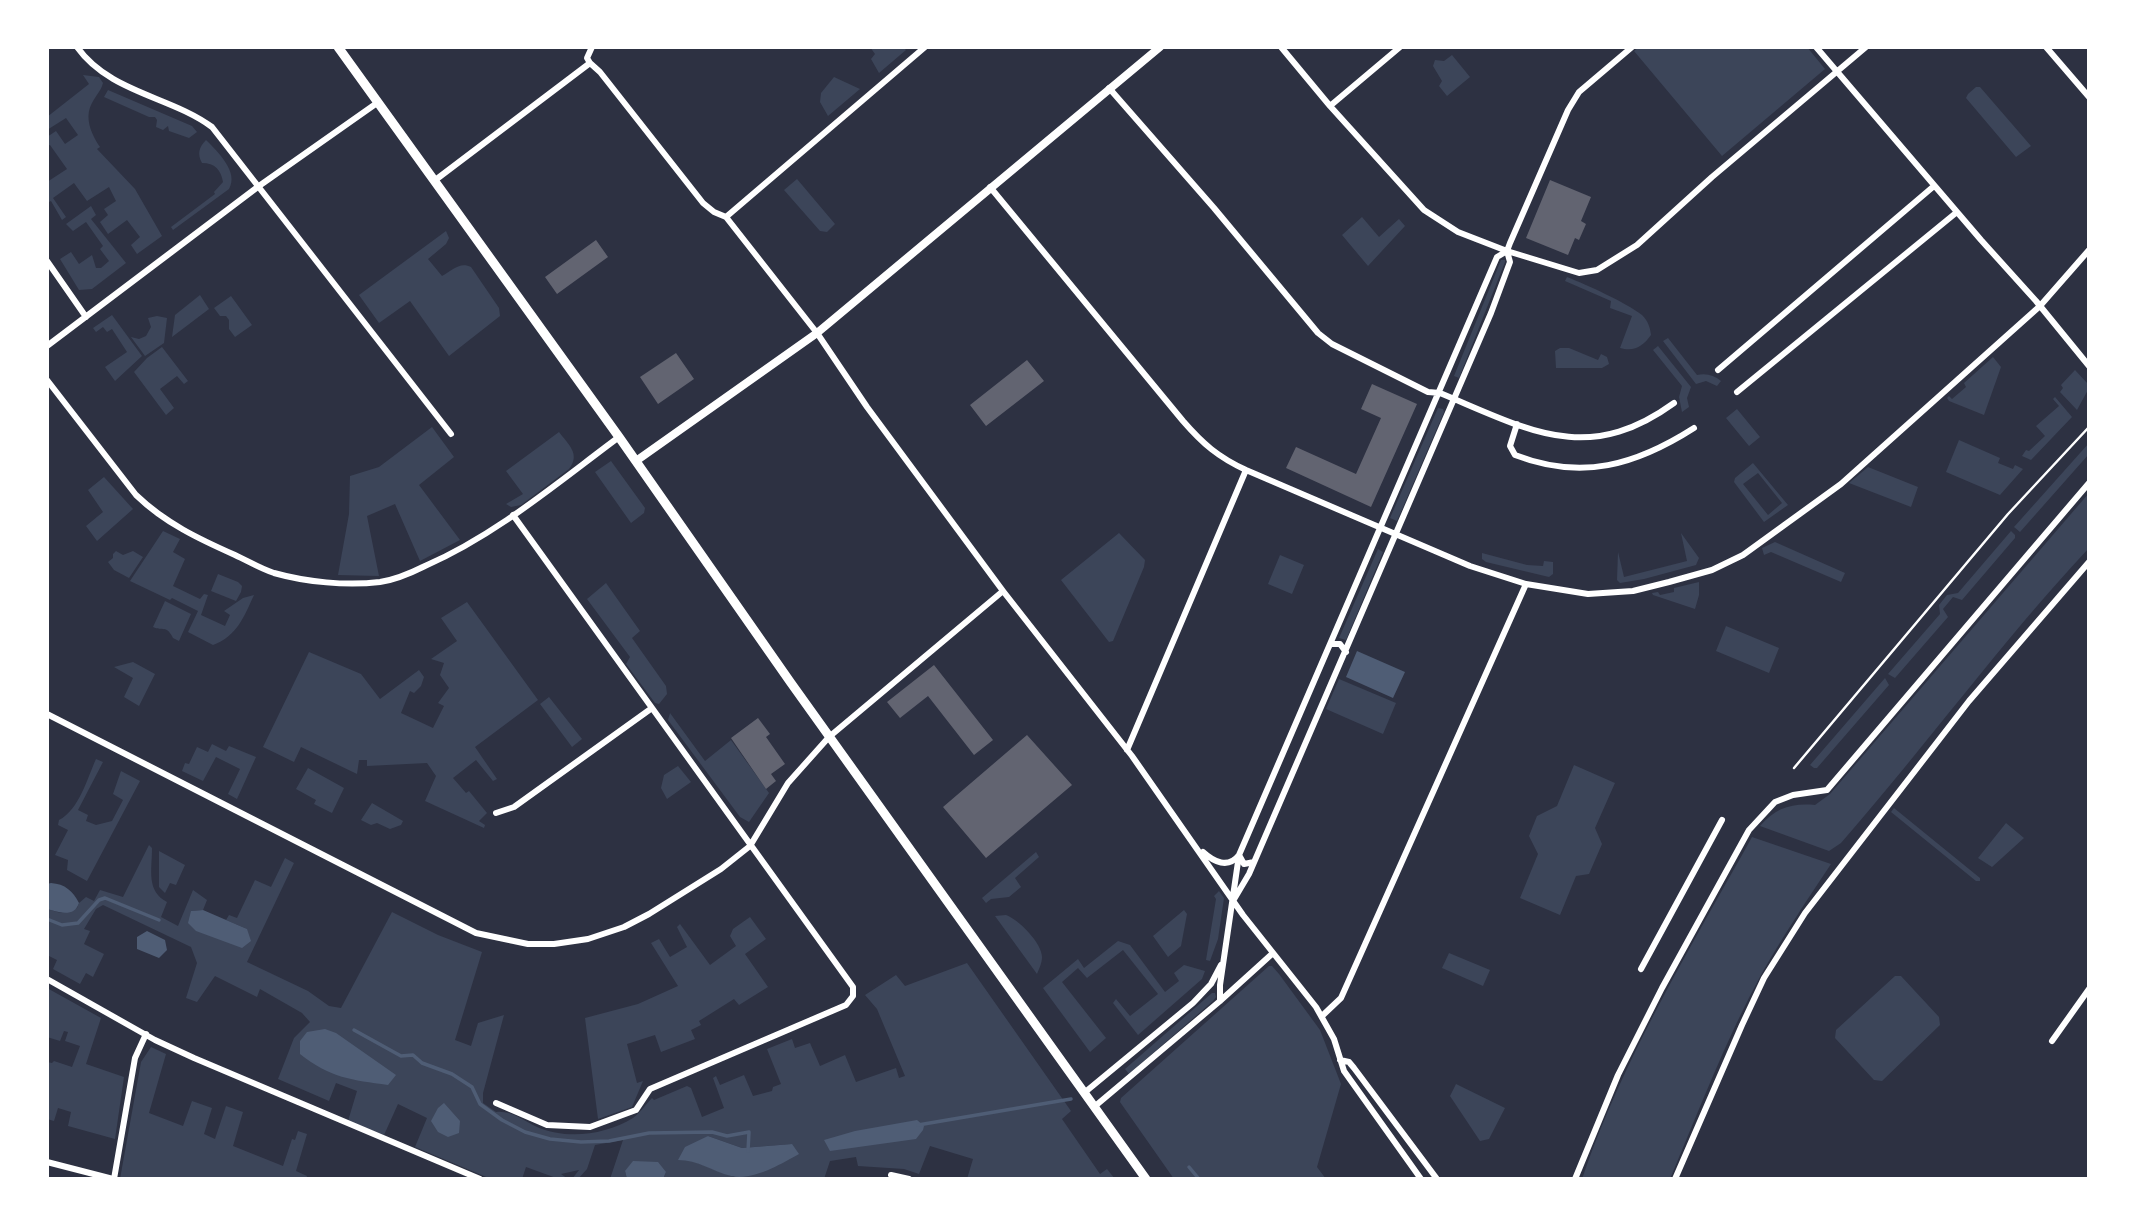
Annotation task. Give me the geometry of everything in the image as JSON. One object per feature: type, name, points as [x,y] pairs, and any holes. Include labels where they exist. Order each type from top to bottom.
[{"type":"main road","points":[[338,47],[619,437],[829,737],[1146,1179]]},
{"type":"street","points":[[77,47],[113,80],[197,116],[212,127],[451,434]]},
{"type":"street","points":[[592,47],[587,58],[590,63],[600,72],[703,203],[726,217],[817,333],[867,407],[1003,591],[1127,750],[1233,901],[1322,1016],[1334,1039],[1344,1071],[1421,1179]]},
{"type":"street","points":[[726,217],[925,47]]},
{"type":"street","points":[[636,461],[817,333],[1160,47]]},
{"type":"street","points":[[1281,47],[1424,210],[1458,232],[1507,251],[1578,273],[1597,270],[1646,238],[1712,177],[1866,47]]},
{"type":"street","points":[[1330,106],[1400,47]]},
{"type":"street","points":[[1196,846],[1209,858],[1224,864],[1235,860],[1239,855],[1497,257],[1507,251],[1568,110],[1579,92],[1632,47]]},
{"type":"street","points":[[1816,47],[2089,366]]},
{"type":"street","points":[[2046,47],[2089,97]]},
{"type":"street","points":[[434,181],[590,63]]},
{"type":"street","points":[[1109,88],[1318,333],[1332,344],[1428,392],[1440,393],[1517,424],[1568,438],[1592,438],[1620,433],[1647,421],[1674,402]]},
{"type":"street","points":[[47,346],[259,186],[377,103]]},
{"type":"street","points":[[1718,370],[1934,186]]},
{"type":"street","points":[[990,187],[1206,446],[1246,470],[1470,566],[1526,583],[1588,594],[1633,590],[1712,570],[1743,555],[1847,479],[2040,306],[2089,250]]},
{"type":"street","points":[[1737,392],[1957,212]]},
{"type":"street","points":[[1233,901],[1254,862],[1454,399],[1510,262],[1507,251]]},
{"type":"street","points":[[47,261],[86,317]]},
{"type":"street","points":[[47,380],[136,495],[150,508],[195,537],[271,572],[299,579],[382,582],[457,552],[513,515],[619,437]]},
{"type":"street","points":[[1517,424],[1510,446],[1515,455],[1562,467],[1578,468],[1595,468],[1629,461],[1651,453],[1694,428]]},
{"type":"street","points":[[1127,750],[1246,470]]},
{"type":"street","points":[[1575,1179],[1618,1075],[1662,988],[1749,830],[1775,802],[1793,794],[1826,790],[2089,482]]},
{"type":"street","points":[[496,1103],[548,1125],[590,1127],[636,1110],[650,1089],[846,1005],[853,996],[853,987],[513,515]]},
{"type":"street","points":[[1675,1179],[1764,978],[1805,913],[1969,701],[2089,562]]},
{"type":"street","points":[[1322,1016],[1341,998],[1526,583]]},
{"type":"street","points":[[47,714],[476,933],[503,940],[554,944],[588,939],[624,928],[721,869],[750,846],[788,783],[829,737],[1003,591]]},
{"type":"street","points":[[1331,644],[1340,644],[1346,652]]},
{"type":"street","points":[[496,813],[514,807],[652,708]]},
{"type":"street","points":[[1641,969],[1722,820]]},
{"type":"street","points":[[1239,855],[1244,863],[1254,862]]},
{"type":"street","points":[[1220,1001],[1239,855]]},
{"type":"street","points":[[1094,1107],[1273,953]]},
{"type":"street","points":[[1084,1093],[1193,1003],[1211,984],[1224,960]]},
{"type":"street","points":[[47,979],[194,1058],[480,1179]]},
{"type":"street","points":[[2052,1041],[2089,989]]},
{"type":"street","points":[[47,1162],[113,1179],[135,1058],[146,1034]]},
{"type":"street","points":[[1340,1060],[1349,1062],[1354,1068],[1437,1179]]},
{"type":"street","points":[[891,1175],[909,1179]]},
{"type":"lane","points":[[1794,768],[2007,513],[2089,427]]},
{"type":"shaded area","points":[[870,47],[903,47],[906,50],[879,73],[871,59],[875,54]]},
{"type":"shaded area","points":[[1639,47],[1807,47],[1825,69],[1722,156],[1634,51]]},
{"type":"shaded area","points":[[1452,55],[1470,77],[1447,96],[1439,86],[1442,81],[1433,66],[1435,60],[1444,61]]},
{"type":"shaded area","points":[[83,75],[99,77],[103,83],[89,114],[91,131],[100,147],[97,149],[135,189],[162,236],[137,254],[131,245],[140,237],[127,220],[108,234],[100,222],[108,215],[104,209],[116,201],[109,187],[87,201],[74,183],[53,198],[66,217],[62,220],[51,201],[47,203],[47,182],[67,169],[50,145],[47,146],[47,137],[56,131],[65,144],[78,135],[66,118],[47,130],[47,117],[89,84]]},
{"type":"shaded area","points":[[834,77],[860,89],[828,116],[820,102],[821,93]]},
{"type":"shaded area","points":[[1976,87],[1980,87],[2031,146],[2016,157],[1966,98]]},
{"type":"shaded area","points":[[108,90],[192,126],[197,132],[189,138],[169,131],[168,126],[163,130],[156,127],[155,117],[149,117],[104,97]]},
{"type":"shaded area","points":[[206,140],[229,169],[229,189],[173,230],[171,227],[215,194],[223,182],[217,168],[200,160],[199,151]]},
{"type":"shaded area","points":[[797,179],[835,224],[827,232],[820,231],[784,190]]},
{"type":"shaded area","points":[[91,206],[96,215],[91,219],[126,263],[92,289],[79,290],[60,259],[71,252],[79,264],[92,255],[96,268],[101,268],[109,261],[100,249],[103,246],[86,222],[73,231],[66,224]]},
{"type":"shaded area","points":[[1362,217],[1379,237],[1399,219],[1405,226],[1368,266],[1342,235]]},
{"type":"shaded area","points":[[446,231],[449,238],[446,244],[428,259],[442,276],[459,266],[471,267],[499,308],[500,316],[449,356],[410,301],[379,323],[359,295]]},
{"type":"shaded area","points":[[1501,260],[1505,262],[1459,378],[1454,376]]},
{"type":"shaded area","points":[[1567,277],[1635,310],[1646,320],[1651,335],[1638,347],[1620,348],[1632,316],[1610,308],[1611,301],[1565,281]]},
{"type":"shaded area","points":[[200,295],[209,309],[172,337],[175,315]]},
{"type":"shaded area","points":[[231,296],[252,325],[235,337],[229,329],[229,320],[226,316],[220,316],[214,308]]},
{"type":"shaded area","points":[[112,315],[142,356],[115,381],[105,367],[127,352],[112,329],[107,332],[103,327],[96,332],[93,328]]},
{"type":"shaded area","points":[[148,318],[167,318],[164,343],[145,356],[131,337],[139,339],[146,336],[151,327]]},
{"type":"shaded area","points":[[1668,338],[1697,375],[1710,375],[1721,381],[1717,386],[1706,381],[1696,384],[1663,341]]},
{"type":"shaded area","points":[[1658,346],[1691,387],[1687,398],[1689,407],[1682,412],[1679,397],[1682,386],[1653,350]]},
{"type":"shaded area","points":[[162,347],[188,381],[184,384],[177,376],[160,389],[174,408],[166,415],[134,372]]},
{"type":"shaded area","points":[[1569,348],[1598,360],[1601,354],[1607,357],[1609,364],[1602,368],[1556,368],[1555,351]]},
{"type":"shaded area","points":[[1993,357],[2001,367],[1984,415],[1949,401],[1949,396],[1952,399],[1966,387],[1964,383]]},
{"type":"shaded area","points":[[2075,370],[2089,388],[2077,410],[2060,392],[2063,388],[2061,385]]},
{"type":"shaded area","points":[[2055,397],[2072,417],[2031,460],[2022,456],[2045,436],[2036,426],[2059,406],[2053,399]]},
{"type":"shaded area","points":[[1438,408],[1444,412],[1397,521],[1390,518]]},
{"type":"shaded area","points":[[1737,409],[1760,437],[1749,446],[1726,418]]},
{"type":"shaded area","points":[[432,427],[454,457],[419,485],[460,540],[420,561],[395,504],[367,516],[379,576],[338,575],[349,514],[350,476],[379,467]]},
{"type":"shaded area","points":[[559,432],[573,454],[574,459],[569,469],[521,505],[511,507],[506,504],[523,494],[506,471]]},
{"type":"shaded area","points":[[1959,440],[2000,458],[1998,463],[2013,469],[2015,465],[2023,469],[2000,495],[1946,472]]},
{"type":"shaded area","points":[[2089,443],[2089,454],[2020,532],[2014,527]]},
{"type":"shaded area","points":[[611,461],[645,508],[644,513],[631,523],[595,472]]},
{"type":"shaded area","points":[[1753,463],[1788,505],[1764,522],[1734,482],[1735,478]],"holes":[[[1758,473],[1782,503],[1768,515],[1743,484]]]},
{"type":"shaded area","points":[[1868,467],[1918,487],[1911,507],[1849,483]]},
{"type":"shaded area","points":[[104,477],[133,509],[97,541],[86,526],[103,512],[88,490]]},
{"type":"shaded area","points":[[2089,493],[2089,548],[2025,620],[1841,843],[1829,851],[1760,826],[1778,811],[1791,806],[1815,805],[1830,794]]},
{"type":"shaded area","points":[[163,531],[180,539],[173,552],[185,559],[173,586],[200,599],[204,594],[208,595],[201,615],[225,626],[230,615],[224,611],[243,598],[254,595],[239,625],[213,645],[188,632],[198,611],[130,581]]},
{"type":"shaded area","points":[[2011,531],[2015,538],[1962,600],[1953,597],[1943,609],[1948,617],[1895,678],[1888,674],[1940,614],[1939,605],[1947,595],[1958,593]]},
{"type":"shaded area","points":[[1119,533],[1145,560],[1113,641],[1109,642],[1061,580]]},
{"type":"shaded area","points":[[1681,533],[1699,558],[1696,565],[1644,579],[1620,583],[1617,580],[1618,552],[1624,577],[1687,561]]},
{"type":"shaded area","points":[[1775,542],[1845,573],[1841,582],[1771,552],[1764,555],[1762,548]]},
{"type":"shaded area","points":[[1378,549],[1383,552],[1346,640],[1339,638]]},
{"type":"shaded area","points":[[116,551],[123,555],[133,551],[143,557],[129,578],[114,570],[108,562]]},
{"type":"shaded area","points":[[1482,553],[1527,565],[1543,566],[1544,561],[1553,562],[1553,574],[1549,577],[1486,562],[1482,559]]},
{"type":"shaded area","points":[[1280,555],[1304,565],[1292,594],[1268,584]]},
{"type":"shaded area","points":[[218,574],[242,586],[236,601],[211,591]]},
{"type":"shaded area","points":[[1699,582],[1695,609],[1652,593],[1658,592],[1660,595],[1674,592],[1674,588]]},
{"type":"shaded area","points":[[606,583],[640,631],[632,638],[666,686],[667,694],[659,704],[655,703],[626,664],[630,657],[587,599]]},
{"type":"shaded area","points":[[165,601],[191,614],[179,641],[166,630],[153,627]]},
{"type":"shaded area","points":[[467,602],[538,700],[475,747],[497,779],[493,781],[476,760],[453,778],[466,793],[469,791],[487,813],[479,821],[485,825],[484,828],[425,801],[436,776],[427,763],[367,766],[367,760],[359,760],[357,774],[301,747],[294,762],[263,747],[309,652],[361,674],[380,699],[419,670],[424,677],[421,686],[414,693],[410,691],[401,713],[433,728],[444,706],[438,703],[449,688],[440,675],[444,663],[431,659],[457,641],[441,618]]},
{"type":"shaded area","points":[[1726,626],[1779,648],[1769,673],[1716,651]]},
{"type":"shaded area","points":[[1357,651],[1405,672],[1393,698],[1346,677]]},
{"type":"shaded area","points":[[133,662],[155,674],[139,706],[124,697],[133,678],[114,667]]},
{"type":"shaded area","points":[[1885,678],[1889,685],[1817,768],[1810,765]]},
{"type":"shaded area","points":[[1339,679],[1396,703],[1383,734],[1326,709]]},
{"type":"shaded area","points":[[549,697],[582,739],[572,747],[540,704]]},
{"type":"shaded area","points":[[670,713],[705,761],[731,740],[769,793],[749,822],[740,817],[668,720]]},
{"type":"shaded area","points":[[212,744],[226,751],[229,746],[256,757],[237,799],[228,794],[240,769],[216,757],[203,781],[182,771],[185,763],[189,764],[197,747],[208,752]]},
{"type":"shaded area","points":[[96,759],[103,762],[78,810],[88,815],[86,821],[96,825],[112,821],[123,800],[113,794],[121,771],[140,781],[87,881],[67,870],[68,860],[55,855],[68,830],[58,825],[59,820],[77,802]]},
{"type":"shaded area","points":[[1574,765],[1615,783],[1595,828],[1602,844],[1589,874],[1576,876],[1560,915],[1520,898],[1538,854],[1529,836],[1537,816],[1557,806]]},
{"type":"shaded area","points":[[678,766],[691,782],[667,799],[661,788],[664,775]]},
{"type":"shaded area","points":[[308,768],[344,788],[332,813],[314,804],[316,800],[296,789]]},
{"type":"shaded area","points":[[372,803],[403,821],[401,825],[390,829],[361,820]]},
{"type":"shaded area","points":[[1894,808],[1980,878],[1980,881],[1976,881],[1891,812]]},
{"type":"shaded area","points":[[2006,823],[2024,838],[1992,867],[1978,858]]},
{"type":"shaded area","points":[[1752,837],[1831,864],[1778,945],[1749,998],[1713,1075],[1670,1179],[1582,1179],[1617,1090],[1638,1047]]},
{"type":"shaded area","points":[[149,845],[152,848],[153,886],[167,902],[161,917],[178,926],[193,890],[207,900],[203,910],[191,911],[247,929],[226,920],[229,915],[237,918],[255,880],[271,887],[285,858],[294,863],[247,962],[308,991],[329,1006],[341,1008],[392,912],[438,935],[482,952],[455,1040],[471,1046],[478,1023],[504,1015],[483,1093],[483,1103],[496,1112],[512,1114],[537,1127],[573,1134],[598,1132],[622,1124],[633,1118],[652,1098],[654,1100],[687,1086],[691,1088],[702,1117],[724,1108],[713,1078],[716,1076],[720,1085],[744,1075],[753,1096],[772,1091],[773,1087],[781,1084],[767,1049],[792,1039],[795,1048],[810,1043],[820,1066],[845,1055],[856,1082],[896,1068],[899,1078],[905,1076],[877,1009],[865,995],[896,975],[905,986],[967,963],[1071,1111],[1062,1119],[1100,1174],[1107,1169],[1115,1179],[967,1179],[973,1159],[930,1146],[919,1174],[904,1169],[858,1166],[856,1157],[830,1161],[824,1179],[663,1179],[666,1172],[625,1171],[627,1179],[610,1179],[623,1140],[595,1145],[587,1169],[578,1179],[572,1179],[579,1170],[561,1174],[568,1179],[559,1179],[526,1167],[522,1179],[491,1179],[415,1147],[427,1118],[398,1104],[384,1135],[348,1121],[357,1091],[336,1083],[329,1101],[278,1079],[294,1038],[310,1022],[302,1013],[260,989],[257,997],[215,976],[197,1002],[186,998],[197,963],[191,947],[103,905],[96,909],[84,929],[90,931],[84,944],[104,954],[93,977],[86,973],[80,984],[53,969],[57,960],[47,955],[47,909],[61,913],[77,908],[86,897],[94,901],[100,890],[123,897]],"holes":[[[708,1136],[742,1148],[792,1144],[734,1177],[690,1160]]]},
{"type":"shaded area","points":[[159,851],[185,865],[176,885],[170,883],[165,893],[159,887]]},
{"type":"shaded area","points":[[1036,852],[1039,857],[1015,878],[1021,887],[1009,897],[991,899],[986,903],[982,898]]},
{"type":"shaded area","points":[[47,884],[68,889],[74,895],[79,903],[74,911],[66,913],[47,909]]},
{"type":"shaded area","points":[[1219,891],[1224,898],[1218,939],[1210,961],[1206,960],[1216,899],[1214,896]]},
{"type":"shaded area","points":[[203,910],[247,929],[251,941],[242,948],[196,931],[188,923],[191,911]]},
{"type":"shaded area","points":[[1184,910],[1187,914],[1181,946],[1168,957],[1153,936]]},
{"type":"shaded area","points":[[1006,915],[1023,926],[1038,945],[1042,957],[1037,974],[995,916]]},
{"type":"shaded area","points":[[750,917],[766,939],[745,954],[768,987],[739,1005],[734,999],[699,1021],[701,1025],[691,1030],[695,1039],[661,1052],[655,1035],[627,1044],[637,1083],[643,1081],[632,1107],[598,1119],[585,1018],[638,1004],[678,986],[651,943],[659,939],[670,957],[687,947],[677,927],[680,924],[710,965],[736,946],[730,936],[733,929]]},
{"type":"shaded area","points":[[147,931],[165,940],[167,950],[159,958],[137,949],[137,937]]},
{"type":"shaded area","points":[[1118,941],[1130,945],[1165,992],[1179,981],[1174,973],[1184,965],[1205,971],[1202,979],[1138,1035],[1113,1003],[1116,999],[1130,1016],[1158,994],[1123,950],[1087,978],[1078,968],[1062,982],[1106,1038],[1090,1052],[1043,988],[1078,959],[1084,968]]},
{"type":"shaded area","points":[[1449,953],[1490,970],[1483,986],[1442,968]]},
{"type":"shaded area","points":[[1269,966],[1279,974],[1320,1030],[1341,1084],[1317,1167],[1326,1179],[1174,1179],[1120,1102],[1121,1098]]},
{"type":"shaded area","points":[[1895,976],[1901,976],[1939,1017],[1940,1025],[1882,1081],[1874,1080],[1835,1038],[1836,1030]]},
{"type":"shaded area","points":[[47,988],[101,1018],[86,1064],[124,1077],[115,1139],[68,1126],[71,1112],[58,1108],[54,1121],[47,1119],[47,1062],[54,1061],[72,1067],[80,1046],[65,1041],[68,1032],[64,1031],[60,1041],[47,1037]]},
{"type":"shaded area","points":[[1215,993],[1216,997],[1213,1001],[1129,1074],[1125,1069]]},
{"type":"shaded area","points":[[325,1029],[336,1033],[396,1075],[388,1085],[342,1077],[321,1068],[300,1054],[300,1041],[307,1032]]},
{"type":"shaded area","points":[[151,1047],[166,1054],[149,1113],[183,1126],[192,1101],[212,1108],[204,1134],[215,1139],[226,1106],[243,1112],[233,1146],[283,1166],[292,1139],[295,1140],[298,1131],[307,1134],[296,1171],[307,1176],[306,1179],[120,1179],[141,1062]]},
{"type":"shaded area","points":[[1456,1084],[1505,1108],[1489,1139],[1480,1141],[1450,1096]]},
{"type":"shaded area","points":[[444,1103],[460,1121],[459,1133],[448,1137],[438,1132],[431,1121]]},
{"type":"shaded area","points":[[917,1120],[924,1126],[916,1139],[830,1151],[824,1140],[855,1131]]},
{"type":"shaded area","points":[[708,1136],[742,1148],[792,1144],[799,1154],[767,1171],[740,1177],[678,1160],[685,1147]]},
{"type":"shaded area","points":[[633,1161],[658,1162],[666,1172],[663,1179],[627,1179],[625,1171]]},
{"type":"building","points":[[1550,180],[1591,197],[1581,221],[1586,224],[1579,240],[1575,238],[1568,255],[1526,238]]},
{"type":"building","points":[[596,240],[608,257],[557,294],[545,277]]},
{"type":"building","points":[[676,353],[694,379],[658,404],[640,377]]},
{"type":"building","points":[[1027,360],[1044,381],[986,426],[970,405]]},
{"type":"building","points":[[1372,384],[1417,404],[1371,507],[1286,468],[1296,447],[1356,474],[1381,418],[1361,409]]},
{"type":"building","points":[[934,665],[993,740],[974,755],[928,696],[900,718],[887,702]]},
{"type":"building","points":[[758,718],[770,734],[766,737],[785,764],[771,774],[776,781],[766,789],[731,738]]},
{"type":"building","points":[[1027,735],[1072,785],[986,858],[943,807]]},
{"type":"waterway","points":[[47,919],[62,925],[78,923],[99,900],[105,898],[159,920]]},
{"type":"waterway","points":[[354,1030],[401,1056],[413,1055],[422,1063],[452,1074],[472,1087],[480,1104],[525,1132],[550,1139],[581,1142],[609,1141],[649,1133],[712,1132],[727,1136],[749,1132],[748,1151]]},
{"type":"waterway","points":[[918,1125],[1071,1099]]},
{"type":"waterway","points":[[1189,1167],[1199,1179]]}]
